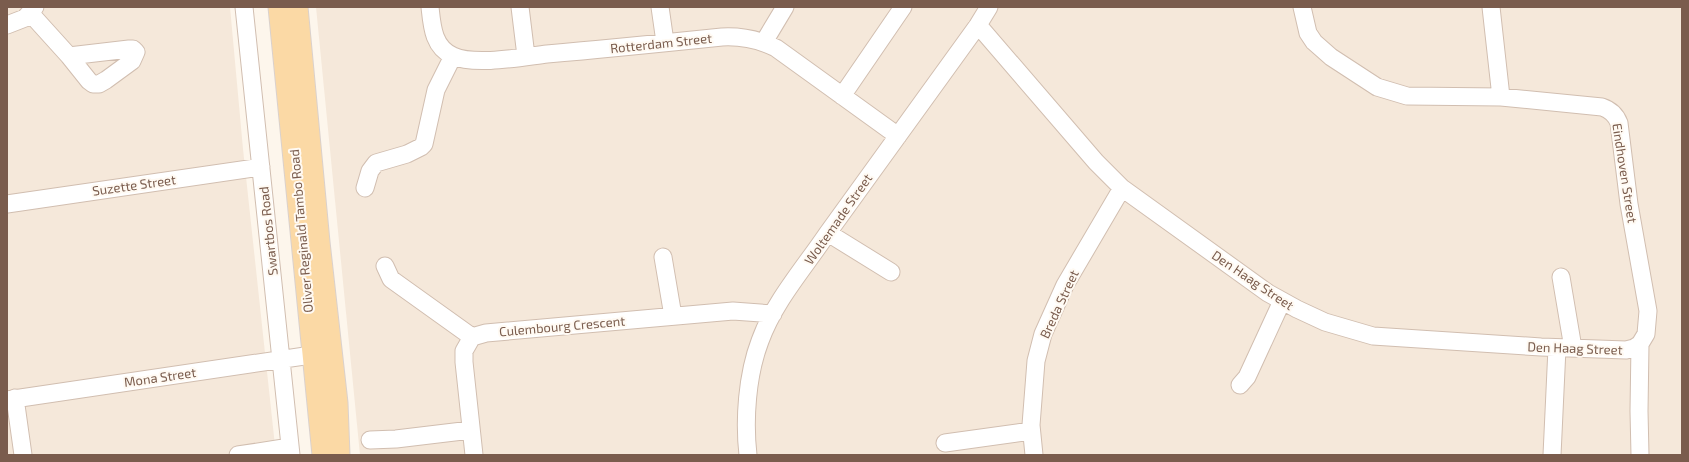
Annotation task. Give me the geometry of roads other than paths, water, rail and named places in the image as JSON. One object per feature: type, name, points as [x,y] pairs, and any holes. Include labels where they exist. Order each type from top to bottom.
[{"type":"main road","name":"Oliver Reginald Tambo Road","points":[[279,7],[322,353],[337,403],[339,455]]},
{"type":"main road","name":"Oliver Reginald Tambo Road","points":[[298,7],[319,242],[323,455]]},
{"type":"street","name":"Swartbos Road","points":[[244,7],[291,451]]},
{"type":"street","points":[[364,188],[370,171],[376,163],[407,154],[424,144],[436,90],[453,56],[442,48],[435,37],[430,7]]},
{"type":"street","points":[[520,7],[526,56]]},
{"type":"street","points":[[660,7],[665,42]]},
{"type":"street","points":[[764,42],[785,7]]},
{"type":"street","points":[[842,96],[903,7]]},
{"type":"street","name":"Woltemade Street","points":[[748,455],[746,417],[752,370],[760,342],[773,314],[828,233],[978,25],[989,7]]},
{"type":"street","name":"Eindhoven Street","points":[[1302,7],[1306,29],[1314,42],[1332,57],[1377,87],[1407,96],[1501,97],[1602,107],[1608,109],[1617,118],[1629,204],[1648,311],[1646,334],[1640,344],[1640,455]]},
{"type":"street","points":[[1491,7],[1501,97]]},
{"type":"street","points":[[7,25],[21,21],[33,10],[69,56]]},
{"type":"street","name":"Den Haag Street","points":[[978,25],[1096,162],[1122,188],[1268,293],[1324,322],[1373,336],[1565,348],[1626,350],[1634,348],[1640,344]]},
{"type":"street","name":"Rotterdam Street","points":[[453,56],[475,61],[739,36],[764,42],[776,48],[898,136]]},
{"type":"street","name":"Suzette Street","points":[[7,204],[261,167]]},
{"type":"street","name":"Breda Street","points":[[1034,455],[1031,431],[1036,361],[1043,334],[1065,285],[1122,188]]},
{"type":"street","points":[[828,233],[891,272]]},
{"type":"street","points":[[663,257],[673,316]]},
{"type":"street","points":[[385,266],[391,279],[472,337],[464,351],[474,455]]},
{"type":"street","points":[[1552,455],[1565,348],[1561,276]]},
{"type":"street","points":[[1240,385],[1247,377],[1282,301]]},
{"type":"street","name":"Culembourg Crescent","points":[[472,337],[486,333],[733,311],[773,314]]},
{"type":"street","name":"Mona Street","points":[[11,399],[322,353]]},
{"type":"street","points":[[11,399],[23,455]]},
{"type":"street","points":[[370,440],[396,439],[471,430]]},
{"type":"street","points":[[945,443],[1031,431]]},
{"type":"street","points":[[238,455],[291,451]]}]
